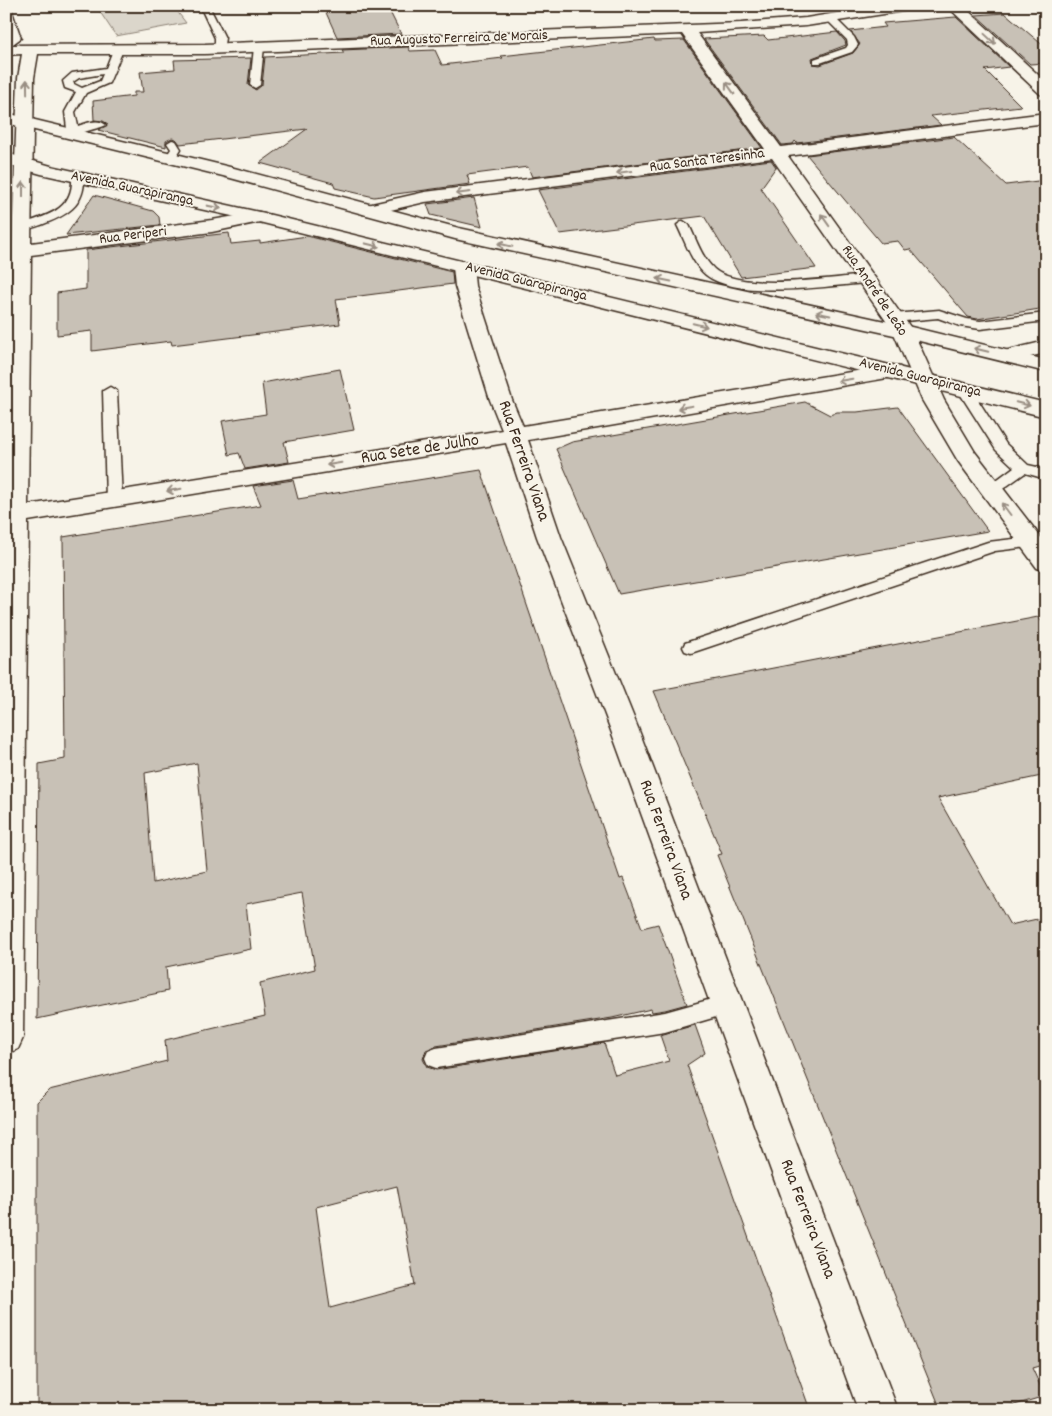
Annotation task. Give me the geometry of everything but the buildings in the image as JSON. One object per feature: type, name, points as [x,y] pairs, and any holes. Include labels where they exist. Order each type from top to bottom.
[{"type":"street","name":"Rua Augusto Ferreira de Morais","points":[[6,50],[220,49],[741,27],[830,18],[910,6]]},
{"type":"street","points":[[954,6],[1046,91]]},
{"type":"street","name":"Rua André de Leão","points":[[686,29],[899,325],[933,400],[966,456],[1046,562]]},
{"type":"street","points":[[6,1038],[11,516],[17,243],[15,160],[26,149],[26,67],[31,50]]},
{"type":"street","name":"Avenida Guarapiranga","points":[[6,118],[27,124],[171,150],[369,210],[536,252],[899,325],[1046,366]]},
{"type":"street","name":"Rua Santa Teresinha","points":[[369,210],[425,197],[1046,118]]},
{"type":"street","name":"Avenida Guarapiranga","points":[[15,160],[78,177],[259,217],[1046,410]]},
{"type":"street","name":"Rua Periperi","points":[[17,243],[212,226],[259,217]]},
{"type":"street","name":"Rua Ferreira Viana","points":[[463,267],[465,286],[501,400],[515,435],[549,536],[627,738],[878,1410]]},
{"type":"street","points":[[1007,356],[1046,347]]},
{"type":"street","name":"Rua Sete de Julho","points":[[11,516],[515,435],[893,371]]},
{"type":"lane","points":[[204,6],[220,38],[220,49]]},
{"type":"lane","points":[[6,9],[16,38],[6,46]]},
{"type":"lane","points":[[817,61],[849,50],[852,45],[851,39],[830,18]]},
{"type":"lane","points":[[255,85],[259,47]]},
{"type":"lane","points":[[101,125],[91,125],[69,131],[70,112],[82,91],[104,83],[118,50]]},
{"type":"lane","points":[[82,91],[69,86],[68,81],[76,76],[109,70]]},
{"type":"lane","points":[[17,243],[75,201],[80,187],[78,177]]},
{"type":"lane","points":[[683,225],[710,272],[724,279],[773,286],[866,279]]},
{"type":"lane","points":[[899,325],[939,314],[980,325],[1046,316]]},
{"type":"lane","points":[[964,389],[1001,447],[1023,468],[1046,474]]},
{"type":"lane","points":[[110,391],[114,500]]},
{"type":"lane","points":[[992,490],[1023,468]]},
{"type":"lane","points":[[691,647],[994,546],[1030,542]]},
{"type":"lane","points":[[436,1058],[665,1022],[726,1005]]},
{"type":"shaded area","points":[[96,6],[173,6],[186,23],[116,36]]}]
